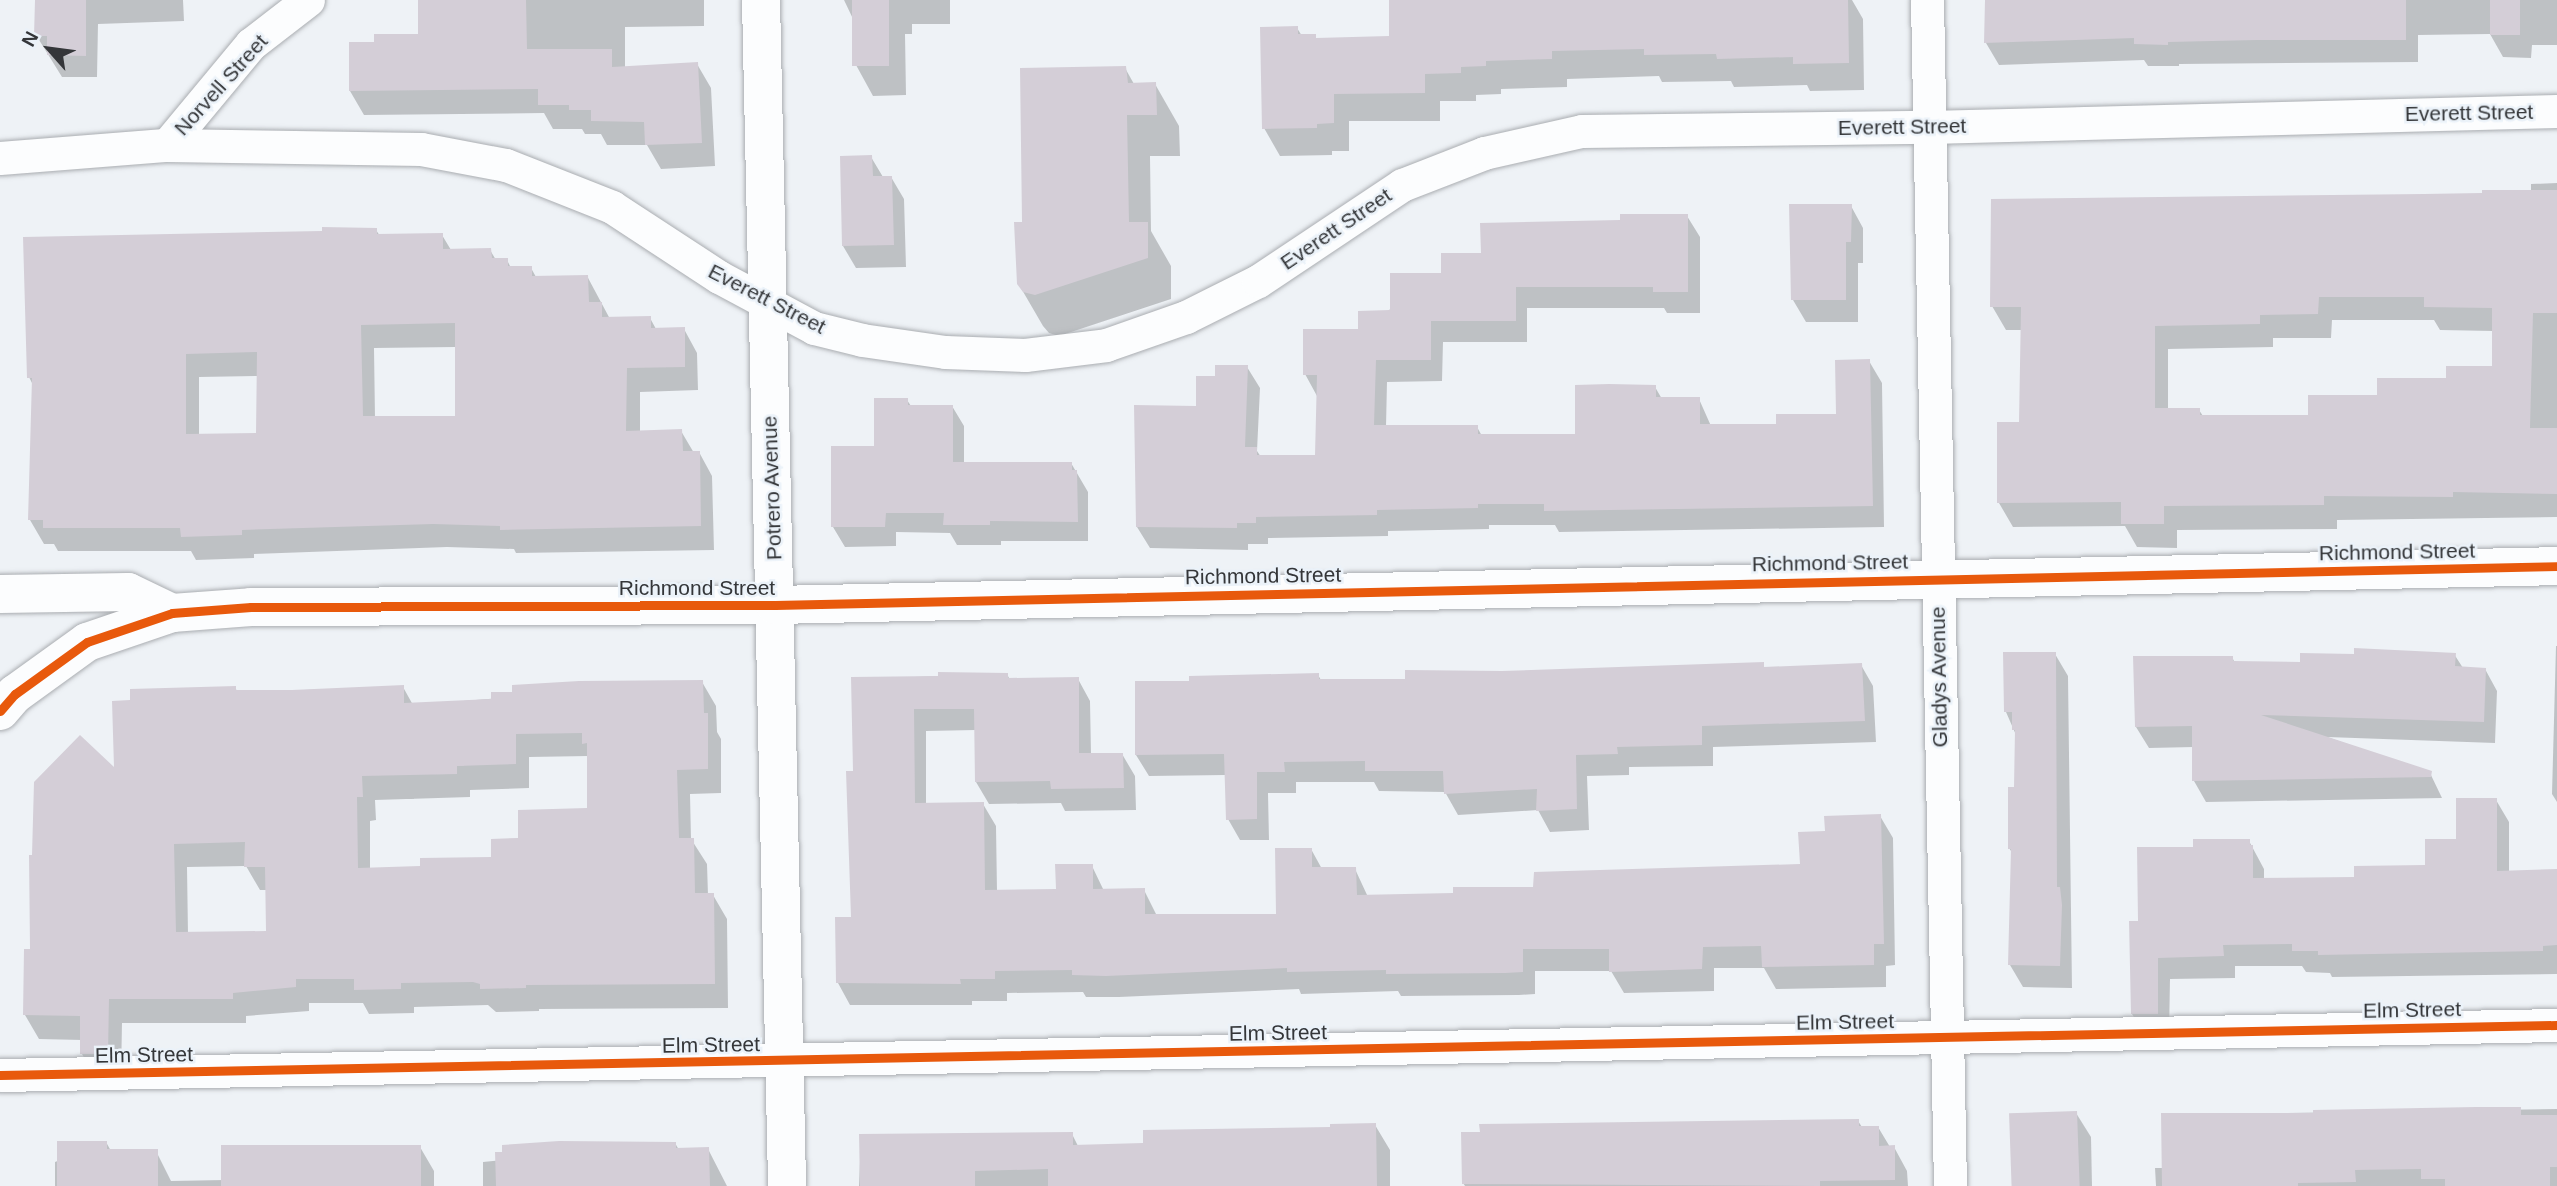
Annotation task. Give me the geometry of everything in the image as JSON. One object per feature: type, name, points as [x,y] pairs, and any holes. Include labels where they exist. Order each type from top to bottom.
[{"type":"street","name":"Norvell Street","points":[[0,158],[167,145],[251,44],[308,0]]},
{"type":"street","name":"Potrero Avenue","points":[[761,0],[787,1186]]},
{"type":"street","name":"Gladys Avenue","points":[[1927,0],[1950,1186]]},
{"type":"street","name":"Everett Street","points":[[167,145],[421,149],[506,165],[612,207],[719,277],[814,328],[862,340],[944,352],[1025,355],[1106,345],[1186,317],[1258,281],[1402,186],[1483,153],[1582,131],[1929,127],[2557,111]]},
{"type":"street","name":"Richmond Street","points":[[0,712],[15,694],[87,642],[172,613],[251,607],[775,605],[2557,566]]},
{"type":"street","points":[[0,594],[128,592],[172,613]]},
{"type":"street","name":"Elm Street","points":[[0,1075],[2557,1025]]},
{"type":"building","points":[[35,0],[86,0],[86,56],[47,55],[47,36],[34,36]]},
{"type":"building","points":[[418,0],[526,0],[527,49],[612,49],[612,67],[698,62],[702,143],[645,145],[644,122],[591,121],[591,110],[569,110],[569,105],[538,105],[538,89],[349,91],[349,42],[374,42],[374,34],[418,34]]},
{"type":"building","points":[[852,0],[889,0],[889,66],[852,66]]},
{"type":"building","points":[[1389,0],[1848,0],[1849,63],[1793,64],[1793,57],[1717,59],[1716,54],[1644,55],[1644,49],[1552,51],[1552,59],[1486,61],[1486,66],[1461,67],[1461,73],[1425,74],[1425,93],[1334,94],[1334,123],[1317,124],[1317,128],[1262,129],[1260,27],[1298,26],[1298,34],[1316,34],[1316,38],[1389,36]]},
{"type":"building","points":[[1985,0],[2406,0],[2406,40],[2257,40],[2168,42],[2168,45],[2134,44],[2134,38],[1984,43]]},
{"type":"building","points":[[2490,0],[2520,0],[2520,35],[2490,35]]},
{"type":"building","points":[[1126,66],[1128,83],[1156,82],[1157,115],[1127,115],[1129,222],[1148,222],[1148,258],[1035,295],[1023,292],[1017,284],[1014,222],[1022,222],[1020,68]]},
{"type":"building","points":[[872,155],[873,176],[892,176],[894,245],[842,246],[840,156]]},
{"type":"building","points":[[2482,190],[2557,190],[2557,313],[2533,313],[2530,428],[2557,428],[2557,494],[2453,492],[2453,497],[2324,496],[2324,505],[2164,506],[2164,524],[2121,524],[2121,502],[1997,503],[1997,422],[2019,422],[2021,307],[1990,307],[1991,199],[2482,193]],"holes":[[[2319,297],[2424,297],[2424,307],[2492,308],[2492,366],[2446,366],[2446,378],[2377,378],[2377,395],[2308,395],[2308,415],[2200,415],[2200,408],[2155,408],[2155,326],[2260,324],[2260,315],[2318,314]]]},
{"type":"building","points":[[1789,204],[1852,204],[1851,242],[1846,242],[1846,300],[1791,300]]},
{"type":"building","points":[[1620,214],[1688,214],[1688,292],[1653,292],[1653,287],[1516,287],[1516,321],[1431,321],[1431,360],[1376,360],[1374,425],[1478,425],[1478,434],[1575,434],[1575,385],[1609,384],[1656,385],[1656,397],[1700,397],[1700,424],[1776,424],[1776,414],[1836,414],[1835,360],[1870,359],[1873,506],[1544,511],[1544,504],[1478,504],[1478,508],[1377,510],[1377,515],[1256,517],[1256,523],[1237,523],[1237,528],[1136,527],[1134,405],[1196,406],[1196,376],[1215,376],[1215,365],[1248,365],[1245,447],[1257,447],[1257,455],[1315,455],[1317,375],[1303,375],[1303,329],[1358,329],[1358,311],[1390,310],[1390,273],[1441,273],[1441,253],[1481,253],[1480,223],[1620,220]]},
{"type":"building","points":[[322,227],[377,228],[377,234],[443,233],[443,249],[491,248],[492,258],[508,258],[508,266],[532,266],[532,276],[588,275],[589,302],[602,302],[602,317],[651,316],[651,328],[685,327],[685,367],[627,368],[626,431],[682,429],[683,451],[700,451],[701,526],[500,530],[500,526],[433,524],[242,530],[242,535],[181,537],[180,528],[43,528],[43,520],[28,520],[32,378],[27,378],[23,237],[322,231]],"holes":[[[455,323],[455,416],[363,416],[361,325]],[[257,352],[256,433],[186,434],[186,354]]]},
{"type":"building","points":[[874,398],[908,398],[908,405],[953,405],[953,462],[1072,462],[1072,470],[1077,470],[1078,522],[990,521],[990,525],[943,525],[944,513],[886,513],[885,527],[831,527],[831,446],[874,446]]},
{"type":"building","points":[[2354,648],[2456,653],[2455,666],[2486,668],[2484,722],[2261,715],[2432,771],[2431,777],[2192,781],[2192,726],[2135,727],[2133,656],[2233,656],[2233,661],[2300,662],[2300,653],[2354,654]]},
{"type":"building","points":[[2003,652],[2056,652],[2057,887],[2060,887],[2062,905],[2060,966],[2008,965],[2011,849],[2008,849],[2008,787],[2014,787],[2015,730],[2012,730],[2012,712],[2004,712]]},
{"type":"building","points":[[1764,662],[1764,667],[1862,663],[1865,721],[1702,726],[1702,745],[1617,747],[1618,754],[1576,755],[1577,809],[1536,811],[1537,789],[1444,794],[1443,771],[1365,771],[1365,761],[1284,762],[1285,772],[1257,772],[1257,819],[1226,820],[1224,754],[1135,755],[1135,681],[1189,681],[1189,676],[1319,673],[1319,679],[1405,679],[1405,670],[1502,671]]},
{"type":"building","points":[[938,672],[1008,673],[1008,678],[1079,677],[1079,753],[1123,753],[1124,788],[1051,789],[1050,781],[975,782],[974,709],[914,709],[915,803],[984,802],[985,890],[1056,889],[1055,864],[1093,864],[1093,889],[1145,888],[1145,914],[1276,914],[1275,848],[1312,848],[1312,867],[1356,867],[1357,895],[1453,893],[1453,887],[1533,887],[1534,872],[1800,864],[1798,832],[1825,831],[1824,816],[1881,814],[1884,944],[1874,944],[1874,965],[1762,967],[1761,946],[1703,947],[1702,969],[1609,972],[1609,949],[1523,949],[1523,972],[1505,973],[1386,974],[1386,970],[1287,972],[1287,968],[1106,976],[1072,975],[1072,970],[995,971],[995,979],[960,979],[961,984],[836,983],[835,917],[851,917],[846,771],[853,771],[851,677],[938,676]]},
{"type":"building","points":[[703,680],[704,713],[708,713],[708,769],[677,770],[679,838],[694,838],[695,893],[714,893],[715,984],[526,985],[526,988],[480,989],[480,984],[473,982],[401,983],[401,989],[354,990],[354,979],[296,979],[296,987],[233,993],[233,999],[109,999],[108,1054],[80,1054],[80,1016],[23,1015],[24,949],[30,949],[29,855],[32,855],[34,782],[80,735],[114,767],[112,701],[130,700],[130,689],[236,686],[236,690],[292,690],[404,685],[404,703],[491,699],[491,692],[512,692],[512,685],[579,681]],"holes":[[[582,733],[582,744],[587,743],[587,808],[518,810],[518,838],[491,839],[491,857],[420,858],[420,866],[358,868],[357,797],[363,797],[362,776],[457,774],[457,766],[516,764],[516,734]],[[245,842],[244,867],[265,867],[266,931],[176,932],[174,844]]]},
{"type":"building","points":[[2456,798],[2497,798],[2497,871],[2557,869],[2557,945],[2543,946],[2543,951],[2318,955],[2318,951],[2292,951],[2292,944],[2223,945],[2224,956],[2158,958],[2158,1014],[2131,1014],[2129,921],[2138,921],[2137,847],[2193,847],[2193,839],[2250,839],[2250,845],[2253,845],[2253,878],[2354,877],[2354,866],[2425,865],[2425,839],[2456,839]]},
{"type":"building","points":[[2521,1107],[2521,1115],[2557,1115],[2557,1167],[2550,1167],[2550,1186],[2445,1186],[2445,1179],[2421,1179],[2421,1169],[2355,1170],[2356,1182],[2298,1183],[2298,1186],[2162,1186],[2161,1113],[2313,1113],[2313,1110]]},
{"type":"building","points":[[2077,1111],[2080,1186],[2012,1186],[2009,1113]]},
{"type":"building","points":[[1859,1119],[1859,1126],[1879,1126],[1879,1146],[1895,1145],[1895,1180],[1820,1181],[1820,1186],[1462,1184],[1461,1132],[1480,1132],[1479,1124]]},
{"type":"building","points":[[1376,1123],[1377,1186],[1048,1186],[1048,1169],[975,1171],[975,1186],[860,1186],[859,1134],[1073,1132],[1073,1145],[1143,1143],[1143,1130],[1330,1127],[1330,1124]]},
{"type":"building","points":[[57,1141],[107,1141],[107,1149],[158,1149],[158,1186],[57,1186]]},
{"type":"building","points":[[559,1141],[676,1142],[676,1148],[709,1147],[710,1186],[496,1186],[495,1152],[502,1152],[502,1145]]},
{"type":"building","points":[[221,1145],[421,1145],[421,1186],[221,1186]]},
{"type":"cycle path","points":[[0,711],[15,694],[87,642],[172,613],[251,607],[775,605],[2557,566]]},
{"type":"cycle path","points":[[0,1075],[2557,1025]]}]
